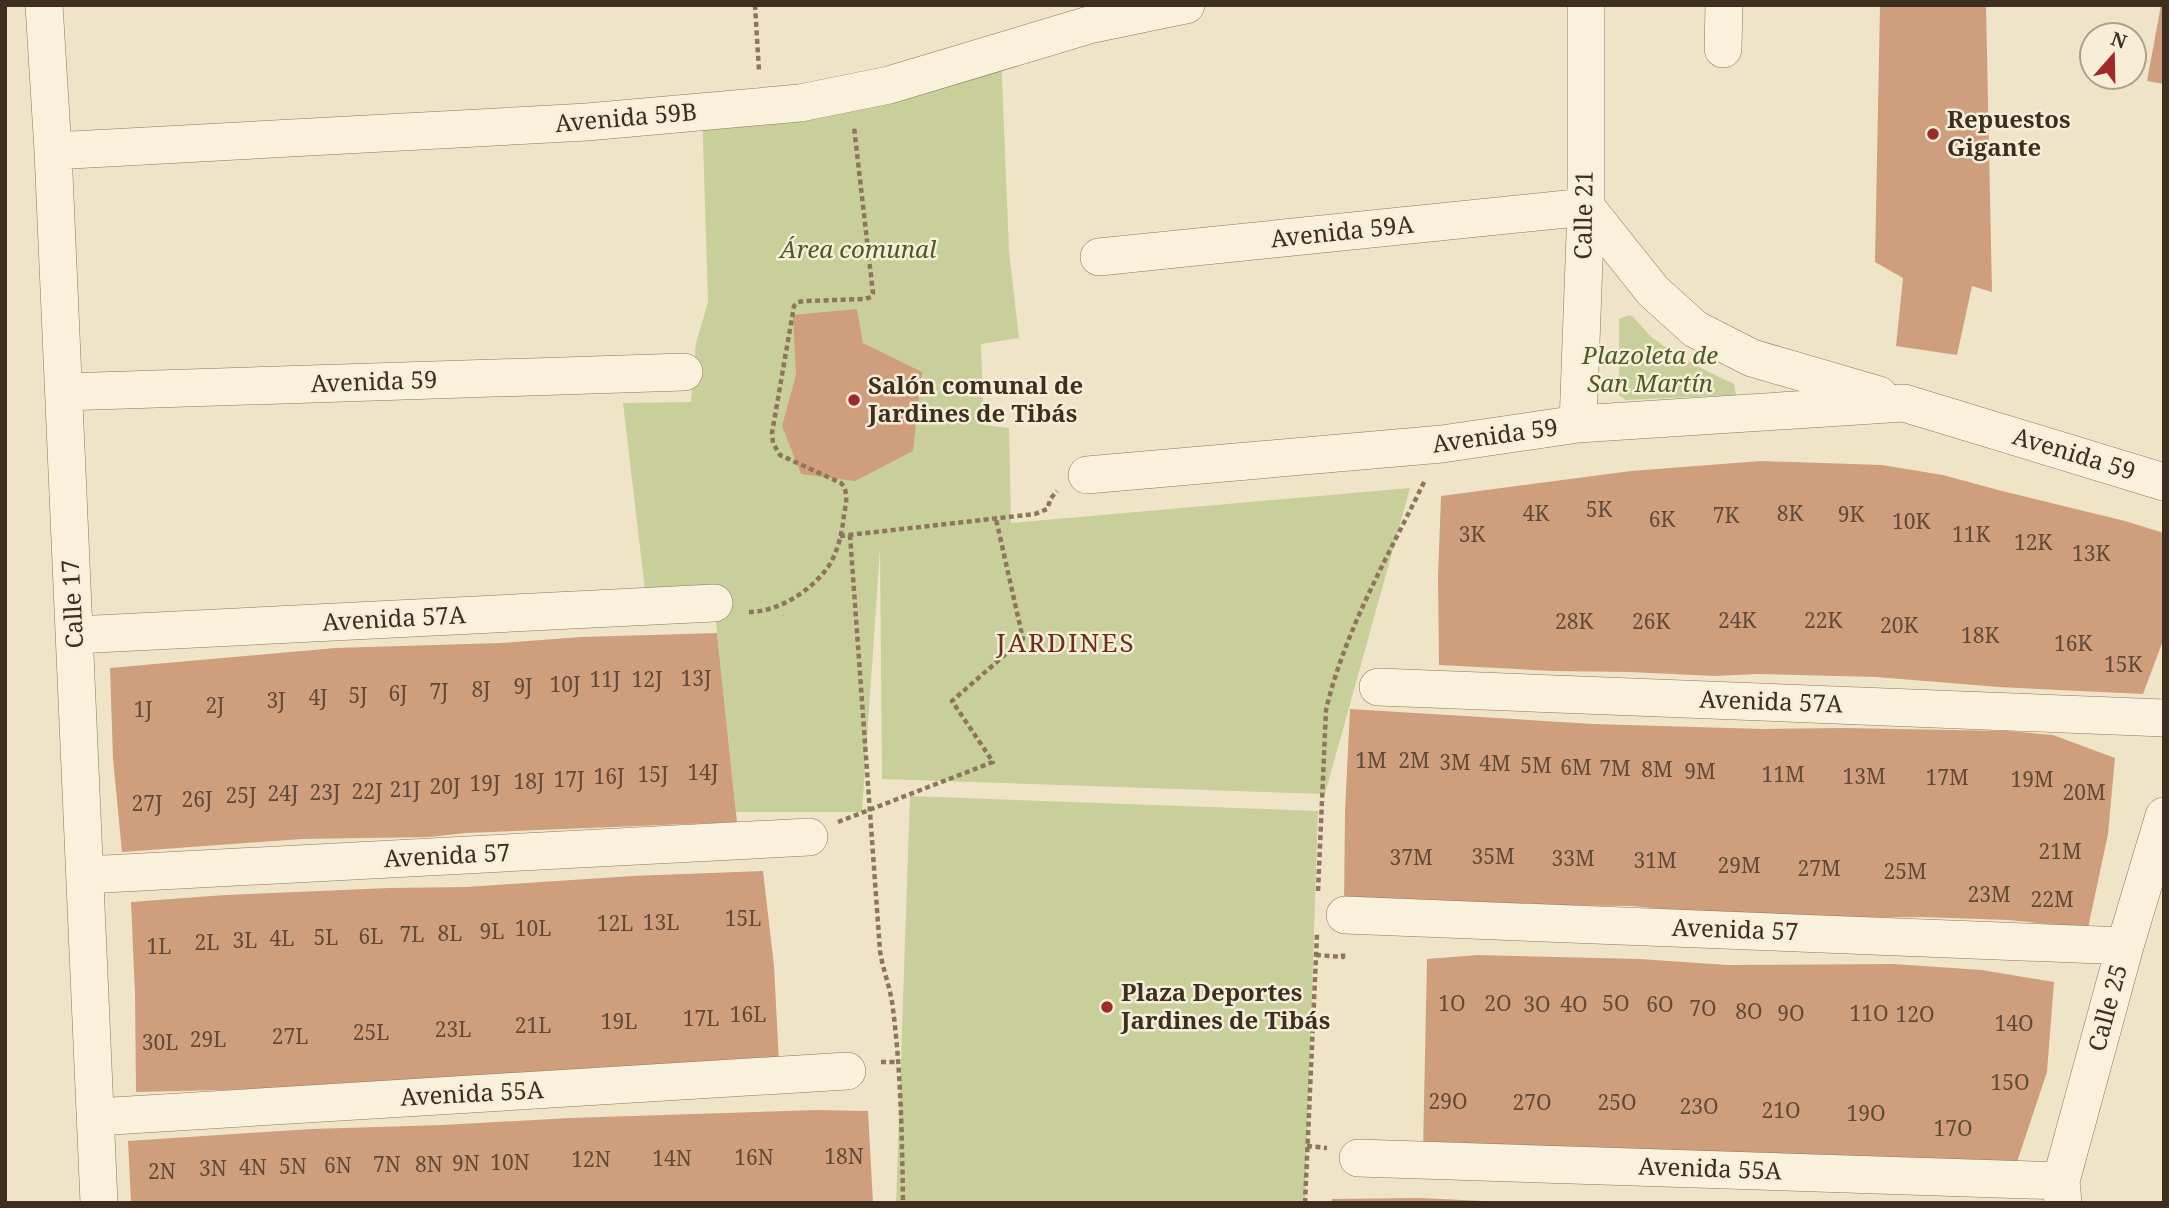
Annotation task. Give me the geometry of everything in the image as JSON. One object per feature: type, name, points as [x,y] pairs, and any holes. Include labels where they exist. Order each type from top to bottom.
[{"type":"street","name":"Calle 17","points":[[44,5],[53,151],[99,1203]]},
{"type":"street","name":"Calle 21","points":[[1578,424],[1586,207],[1586,5]]},
{"type":"street","points":[[1723,49],[1724,5]]},
{"type":"street","name":"Avenida 59B","points":[[53,151],[573,123],[800,103],[889,85],[1089,25],[1182,6]]},
{"type":"street","name":"Avenida 59A","points":[[1099,257],[1586,207]]},
{"type":"street","name":"Avenida 59","points":[[1586,207],[1653,291],[1695,329],[1752,358],[2164,482]]},
{"type":"street","name":"Avenida 59","points":[[64,392],[684,372]]},
{"type":"street","name":"Avenida 59","points":[[1087,475],[1442,444],[1578,424],[1904,403]]},
{"type":"street","name":"Avenida 57A","points":[[75,635],[714,603]]},
{"type":"street","name":"Avenida 57A","points":[[1378,687],[2164,718]]},
{"type":"street","name":"Calle 25","points":[[2062,1192],[2125,946],[2164,816]]},
{"type":"street","name":"Avenida 57","points":[[86,875],[809,837]]},
{"type":"street","name":"Avenida 57","points":[[1327,912],[2125,946]]},
{"type":"street","name":"Avenida 55A","points":[[96,1117],[847,1071]]},
{"type":"street","name":"Avenida 55A","points":[[1358,1158],[2062,1192]]},
{"type":"path","points":[[755,5],[762,106]]},
{"type":"path","points":[[714,603],[760,612],[798,596],[827,569],[841,536],[846,503],[844,487],[841,483],[780,455],[773,443],[772,433],[794,306],[805,301],[865,299],[873,293],[853,120]]},
{"type":"path","points":[[1305,1203],[1316,955],[1327,912],[1326,710],[1339,663],[1352,631],[1442,444]]},
{"type":"path","points":[[841,536],[1042,512],[1047,509],[1055,493],[1087,475]]},
{"type":"path","points":[[809,837],[817,836],[832,825],[870,809],[993,762],[952,701],[1023,639],[996,519]]},
{"type":"path","points":[[850,535],[880,951],[894,1017],[902,1133],[903,1203]]},
{"type":"path","points":[[1316,955],[1343,957]]},
{"type":"green space","name":"Área comunal","points":[[1001,53],[1009,251],[1019,338],[981,344],[984,425],[1009,428],[1011,523],[1410,488],[1325,794],[882,779],[880,549],[862,812],[736,812],[714,603],[647,607],[623,403],[691,402],[696,343],[708,302],[702,111]]},
{"type":"green space","name":"Plazoleta de San Martín","points":[[1630,315],[1650,335],[1672,351],[1734,384],[1736,395],[1626,400],[1619,395],[1619,319]]},
{"type":"green space","name":"Plaza Deportes Jardines de Tibás","points":[[910,796],[1318,811],[1305,1203],[896,1203]]},
{"type":"building","name":"Repuestos Gigante","points":[[1880,5],[1986,5],[1992,292],[1972,286],[1957,355],[1896,346],[1903,278],[1875,262]]},
{"type":"building","points":[[2161,5],[2164,5],[2164,84],[2148,81]]},
{"type":"building","name":"Salón comunal de Jardines de Tibás","points":[[857,309],[863,343],[922,372],[913,451],[855,481],[801,474],[782,426],[796,375],[793,315]]},
{"type":"building","points":[[1761,461],[1882,465],[1943,475],[2164,533],[2164,638],[2143,694],[1998,687],[1876,677],[1757,674],[1715,676],[1439,665],[1441,496],[1631,471]]},
{"type":"building","points":[[717,633],[737,822],[465,833],[430,837],[302,839],[122,852],[113,759],[110,668],[335,648]]},
{"type":"building","points":[[1350,709],[1594,724],[1763,729],[2007,731],[2053,735],[2115,758],[2108,834],[2088,928],[2008,920],[1838,918],[1632,906],[1344,904]]},
{"type":"building","points":[[763,871],[774,966],[779,1062],[314,1088],[136,1092],[131,902],[225,895],[466,887]]},
{"type":"building","points":[[1478,955],[1640,959],[1727,965],[1893,964],[1982,970],[2054,982],[2047,1072],[2017,1162],[1423,1151],[1427,959]]},
{"type":"building","points":[[816,1110],[868,1111],[873,1203],[131,1203],[128,1141],[311,1129]]},
{"type":"building","points":[[1420,1198],[1483,1203],[1331,1203],[1332,1199]]},
{"type":"place","name":"Repuestos Gigante","points":[[1933,134]]},
{"type":"place","name":"Salón comunal de Jardines de Tibás","points":[[854,400]]},
{"type":"place","name":"Plaza Deportes Jardines de Tibás","points":[[1107,1007]]},
{"type":"district","name":"JARDINES","points":[[1066,643]]}]
